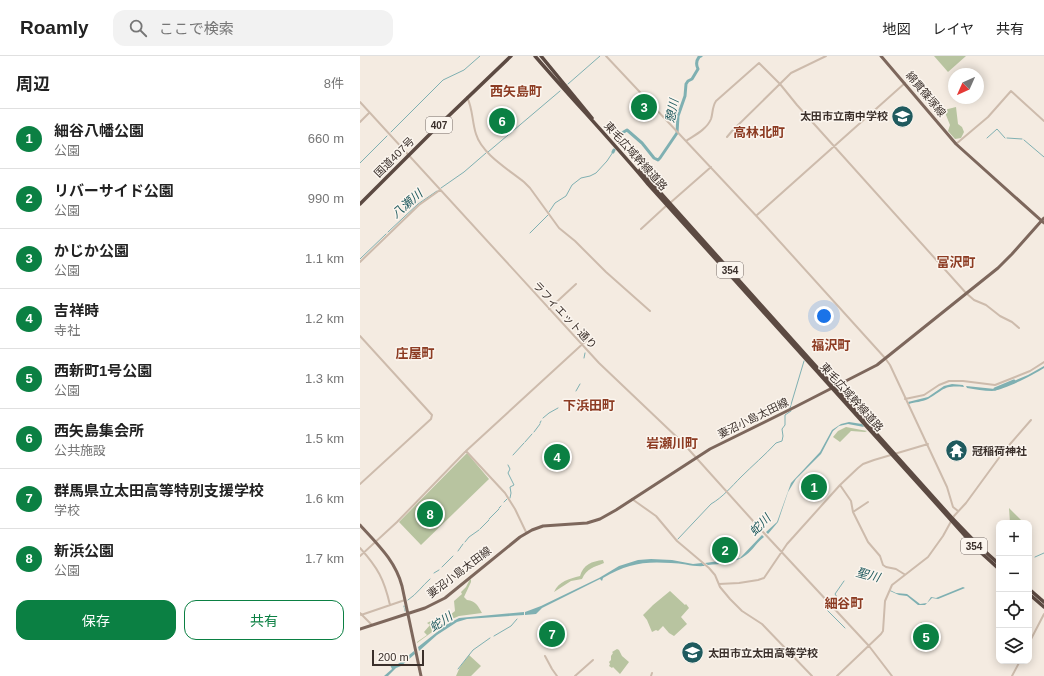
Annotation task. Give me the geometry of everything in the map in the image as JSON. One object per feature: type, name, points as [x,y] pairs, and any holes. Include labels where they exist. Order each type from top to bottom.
[{"type":"highway","name":"国道407号","points":[[360,204],[511,56]]},
{"type":"highway","name":"東毛広域幹線道路","points":[[533,56],[952,519],[977,549],[996,566]]},
{"type":"highway","name":"東毛広域幹線道路","points":[[538,56],[668,204]]},
{"type":"highway","name":"354","points":[[541,56],[592,118]]},
{"type":"highway","name":"東毛広域幹線道路","points":[[952,519],[996,561]]},
{"type":"highway","points":[[1032,592],[1044,602]]},
{"type":"highway","points":[[1032,597],[1044,607]]},
{"type":"main road","name":"綿貫篠塚線","points":[[882,56],[956,144],[1043,221]]},
{"type":"main road","name":"妻沼小島太田線","points":[[360,629],[429,607],[442,600],[526,532],[543,526],[576,525],[597,520],[608,515],[696,457],[876,364],[1007,260],[1043,221]]},
{"type":"main road","points":[[360,525],[386,553],[394,564],[401,581],[422,676]]},
{"type":"street","points":[[606,56],[757,215],[885,358],[948,487],[953,507],[958,511]]},
{"type":"street","points":[[727,138],[732,131],[793,72],[826,56]]},
{"type":"street","points":[[686,141],[701,131],[709,123],[713,106],[716,101],[758,63],[761,64],[966,293],[974,300],[986,305],[1019,328]]},
{"type":"street","points":[[757,215],[905,83]]},
{"type":"street","points":[[956,144],[988,117],[1011,91],[1044,121]]},
{"type":"street","points":[[467,98],[470,103],[476,135],[486,152],[524,182],[559,228],[650,311]]},
{"type":"street","name":"ラフィエット通り","points":[[360,102],[582,345],[682,442],[782,552]]},
{"type":"street","points":[[360,122],[370,113]]},
{"type":"street","points":[[641,229],[711,167]]},
{"type":"street","points":[[360,262],[419,205],[440,190]]},
{"type":"street","points":[[549,309],[576,284]]},
{"type":"street","points":[[360,336],[432,415],[431,419],[360,484]]},
{"type":"street","points":[[360,556],[397,522],[466,451],[588,339]]},
{"type":"street","points":[[906,400],[924,395],[939,385],[949,381],[997,385],[1030,371],[1044,362]]},
{"type":"street","points":[[837,676],[878,638],[882,631],[885,601],[892,585],[904,574],[928,557],[958,511],[970,498],[1004,451],[1031,420]]},
{"type":"street","points":[[719,584],[739,583],[764,578],[787,544],[840,485],[863,464],[928,444]]},
{"type":"street","points":[[466,451],[505,493],[515,509],[526,532]]},
{"type":"street","points":[[840,485],[851,501],[853,512],[868,542],[880,556],[883,565],[886,568],[896,569],[904,574]]},
{"type":"street","points":[[632,499],[656,516],[677,540],[715,575],[722,590],[740,609],[762,624],[812,676]]},
{"type":"street","points":[[853,512],[868,502]]},
{"type":"street","points":[[360,548],[381,575],[387,589],[390,605]]},
{"type":"street","points":[[782,552],[869,646],[892,676]]},
{"type":"street","points":[[372,625],[361,614],[405,600]]},
{"type":"street","points":[[1032,637],[1044,614]]},
{"type":"street","points":[[545,656],[557,676]]},
{"type":"street","points":[[575,676],[593,660]]},
{"type":"street","points":[[1012,676],[1018,664]]},
{"type":"green space","points":[[934,56],[966,56],[952,68],[948,68],[948,72]]},
{"type":"green space","points":[[956,107],[958,124],[962,127],[964,132],[961,138],[955,139],[948,131],[950,125],[944,110]]},
{"type":"green space","points":[[846,427],[867,431],[851,431],[840,442],[833,437],[838,431]]},
{"type":"green space","points":[[467,453],[489,479],[421,545],[399,522]]},
{"type":"green space","points":[[1009,508],[1021,520],[1010,520]]},
{"type":"green space","points":[[603,560],[604,563],[589,570],[582,579],[571,581],[554,592],[559,585],[568,579],[580,576],[583,569],[588,564]]},
{"type":"green space","points":[[470,579],[471,582],[464,597],[475,603],[482,613],[459,616],[452,619],[450,615],[455,611],[454,601],[462,594],[461,592],[466,587]]},
{"type":"green space","points":[[670,591],[689,608],[681,617],[687,624],[674,636],[663,626],[658,631],[656,630],[652,632],[643,615]]},
{"type":"green space","points":[[431,621],[439,627],[417,643],[427,635],[424,632],[430,625],[427,623]]},
{"type":"green space","points":[[921,622],[940,632],[933,648],[914,639],[914,634]]},
{"type":"green space","points":[[617,649],[629,662],[620,674],[613,667],[612,668],[609,666],[612,652]]},
{"type":"green space","points":[[469,655],[481,666],[471,676],[456,676],[460,667]]},
{"type":"water","points":[[1044,366],[1044,368],[1026,378],[997,390],[992,391],[967,388],[966,386],[995,389],[1028,375]]},
{"type":"water","points":[[952,384],[963,385],[964,387],[944,389],[926,400],[909,404],[908,402],[928,397],[944,386]]},
{"type":"water","points":[[849,422],[862,424],[864,427],[848,424],[839,426],[833,431],[821,454],[796,479],[788,492],[778,522],[768,534],[766,532],[777,522],[791,483],[820,452],[832,430],[841,424]]},
{"type":"water","points":[[762,535],[764,537],[742,558],[723,564],[708,565],[705,563],[740,558]]},
{"type":"water","points":[[638,560],[672,560],[693,564],[702,563],[705,566],[675,563],[636,564],[620,569],[603,578],[602,581],[600,579],[542,608],[536,614],[525,615],[525,612],[541,606],[599,578],[619,566]]},
{"type":"water","points":[[963,587],[965,588],[938,599],[932,598],[927,603],[931,597],[936,598]]},
{"type":"water","points":[[890,590],[896,593],[907,594],[920,604],[927,603],[925,605],[918,605],[907,596],[899,595]]},
{"type":"water","points":[[524,612],[524,615],[467,619],[457,622],[437,635],[419,651],[418,647],[446,625],[459,618]]},
{"type":"water","points":[[414,651],[415,654],[401,666],[396,668],[388,676],[384,676],[392,669],[390,665],[398,664]]},
{"type":"waterway","points":[[391,132],[443,80],[464,70],[480,56]]},
{"type":"waterway","name":"八瀬川","points":[[568,84],[600,56]]},
{"type":"waterway","name":"憩川","points":[[618,142],[622,133],[627,130],[642,143],[654,158],[658,160],[660,158],[677,133],[678,116],[685,96],[686,84],[692,79],[698,69],[697,62],[701,56]]},
{"type":"waterway","name":"八瀬川","points":[[488,152],[560,91]]},
{"type":"waterway","points":[[987,138],[997,129],[1005,138]]},
{"type":"waterway","points":[[360,163],[387,136]]},
{"type":"waterway","points":[[1007,138],[1022,139]]},
{"type":"waterway","points":[[1024,140],[1044,157]]},
{"type":"waterway","name":"憩川","points":[[549,212],[555,203],[566,196],[572,185],[581,178],[596,173],[613,152]]},
{"type":"waterway","name":"八瀬川","points":[[441,188],[464,172],[486,153]]},
{"type":"waterway","name":"八瀬川","points":[[388,232],[418,204],[437,191]]},
{"type":"waterway","name":"憩川","points":[[530,233],[548,215]]},
{"type":"waterway","name":"八瀬川","points":[[360,259],[386,234]]},
{"type":"waterway","points":[[584,358],[585,353]]},
{"type":"waterway","points":[[790,408],[804,361]]},
{"type":"waterway","name":"蛇川","points":[[995,389],[1014,381]]},
{"type":"waterway","points":[[576,391],[580,384]]},
{"type":"waterway","points":[[543,418],[558,408]]},
{"type":"waterway","points":[[678,539],[711,504],[727,492],[776,443],[782,441],[782,429],[785,425],[785,415],[791,411]]},
{"type":"waterway","points":[[534,432],[540,424]]},
{"type":"waterway","points":[[525,442],[532,434]]},
{"type":"waterway","points":[[513,455],[524,443]]},
{"type":"waterway","points":[[508,465],[510,469],[508,473],[514,485],[510,487],[510,498]]},
{"type":"waterway","points":[[504,502],[507,499]]},
{"type":"waterway","points":[[489,519],[499,509]]},
{"type":"waterway","points":[[480,529],[489,520]]},
{"type":"waterway","points":[[465,542],[479,530]]},
{"type":"waterway","points":[[458,551],[463,544]]},
{"type":"waterway","name":"聖川","points":[[1035,557],[1044,553]]},
{"type":"waterway","points":[[442,567],[453,556]]},
{"type":"waterway","points":[[434,573],[439,570]]},
{"type":"waterway","points":[[408,600],[430,579]]},
{"type":"waterway","points":[[837,597],[835,594],[844,581]]},
{"type":"waterway","points":[[832,602],[837,598]]},
{"type":"waterway","points":[[825,604],[826,609],[845,628]]},
{"type":"waterway","points":[[494,636],[511,626],[517,619]]},
{"type":"waterway","points":[[458,669],[473,650],[490,638]]},
{"type":"place","name":"かじか公園","points":[[644,107]]},
{"type":"place","name":"太田市立南中学校","points":[[903,116]]},
{"type":"place","name":"西矢島集会所","points":[[502,121]]},
{"type":"place","name":"冠稲荷神社","points":[[956,451]]},
{"type":"place","name":"吉祥時","points":[[557,457]]},
{"type":"place","name":"細谷八幡公園","points":[[814,487]]},
{"type":"place","name":"新浜公園","points":[[430,514]]},
{"type":"place","name":"リバーサイド公園","points":[[725,550]]},
{"type":"place","name":"群馬県立太田高等特別支援学校","points":[[552,634]]},
{"type":"place","name":"西新町1号公園","points":[[926,637]]},
{"type":"place","name":"太田市立太田高等学校","points":[[692,653]]},
{"type":"district","name":"西矢島町","points":[[516,91]]},
{"type":"district","name":"高林北町","points":[[759,132]]},
{"type":"district","name":"富沢町","points":[[956,262]]},
{"type":"district","name":"福沢町","points":[[831,345]]},
{"type":"district","name":"庄屋町","points":[[415,353]]},
{"type":"district","name":"下浜田町","points":[[589,405]]},
{"type":"district","name":"岩瀬川町","points":[[672,443]]},
{"type":"district","name":"細谷町","points":[[844,603]]}]
